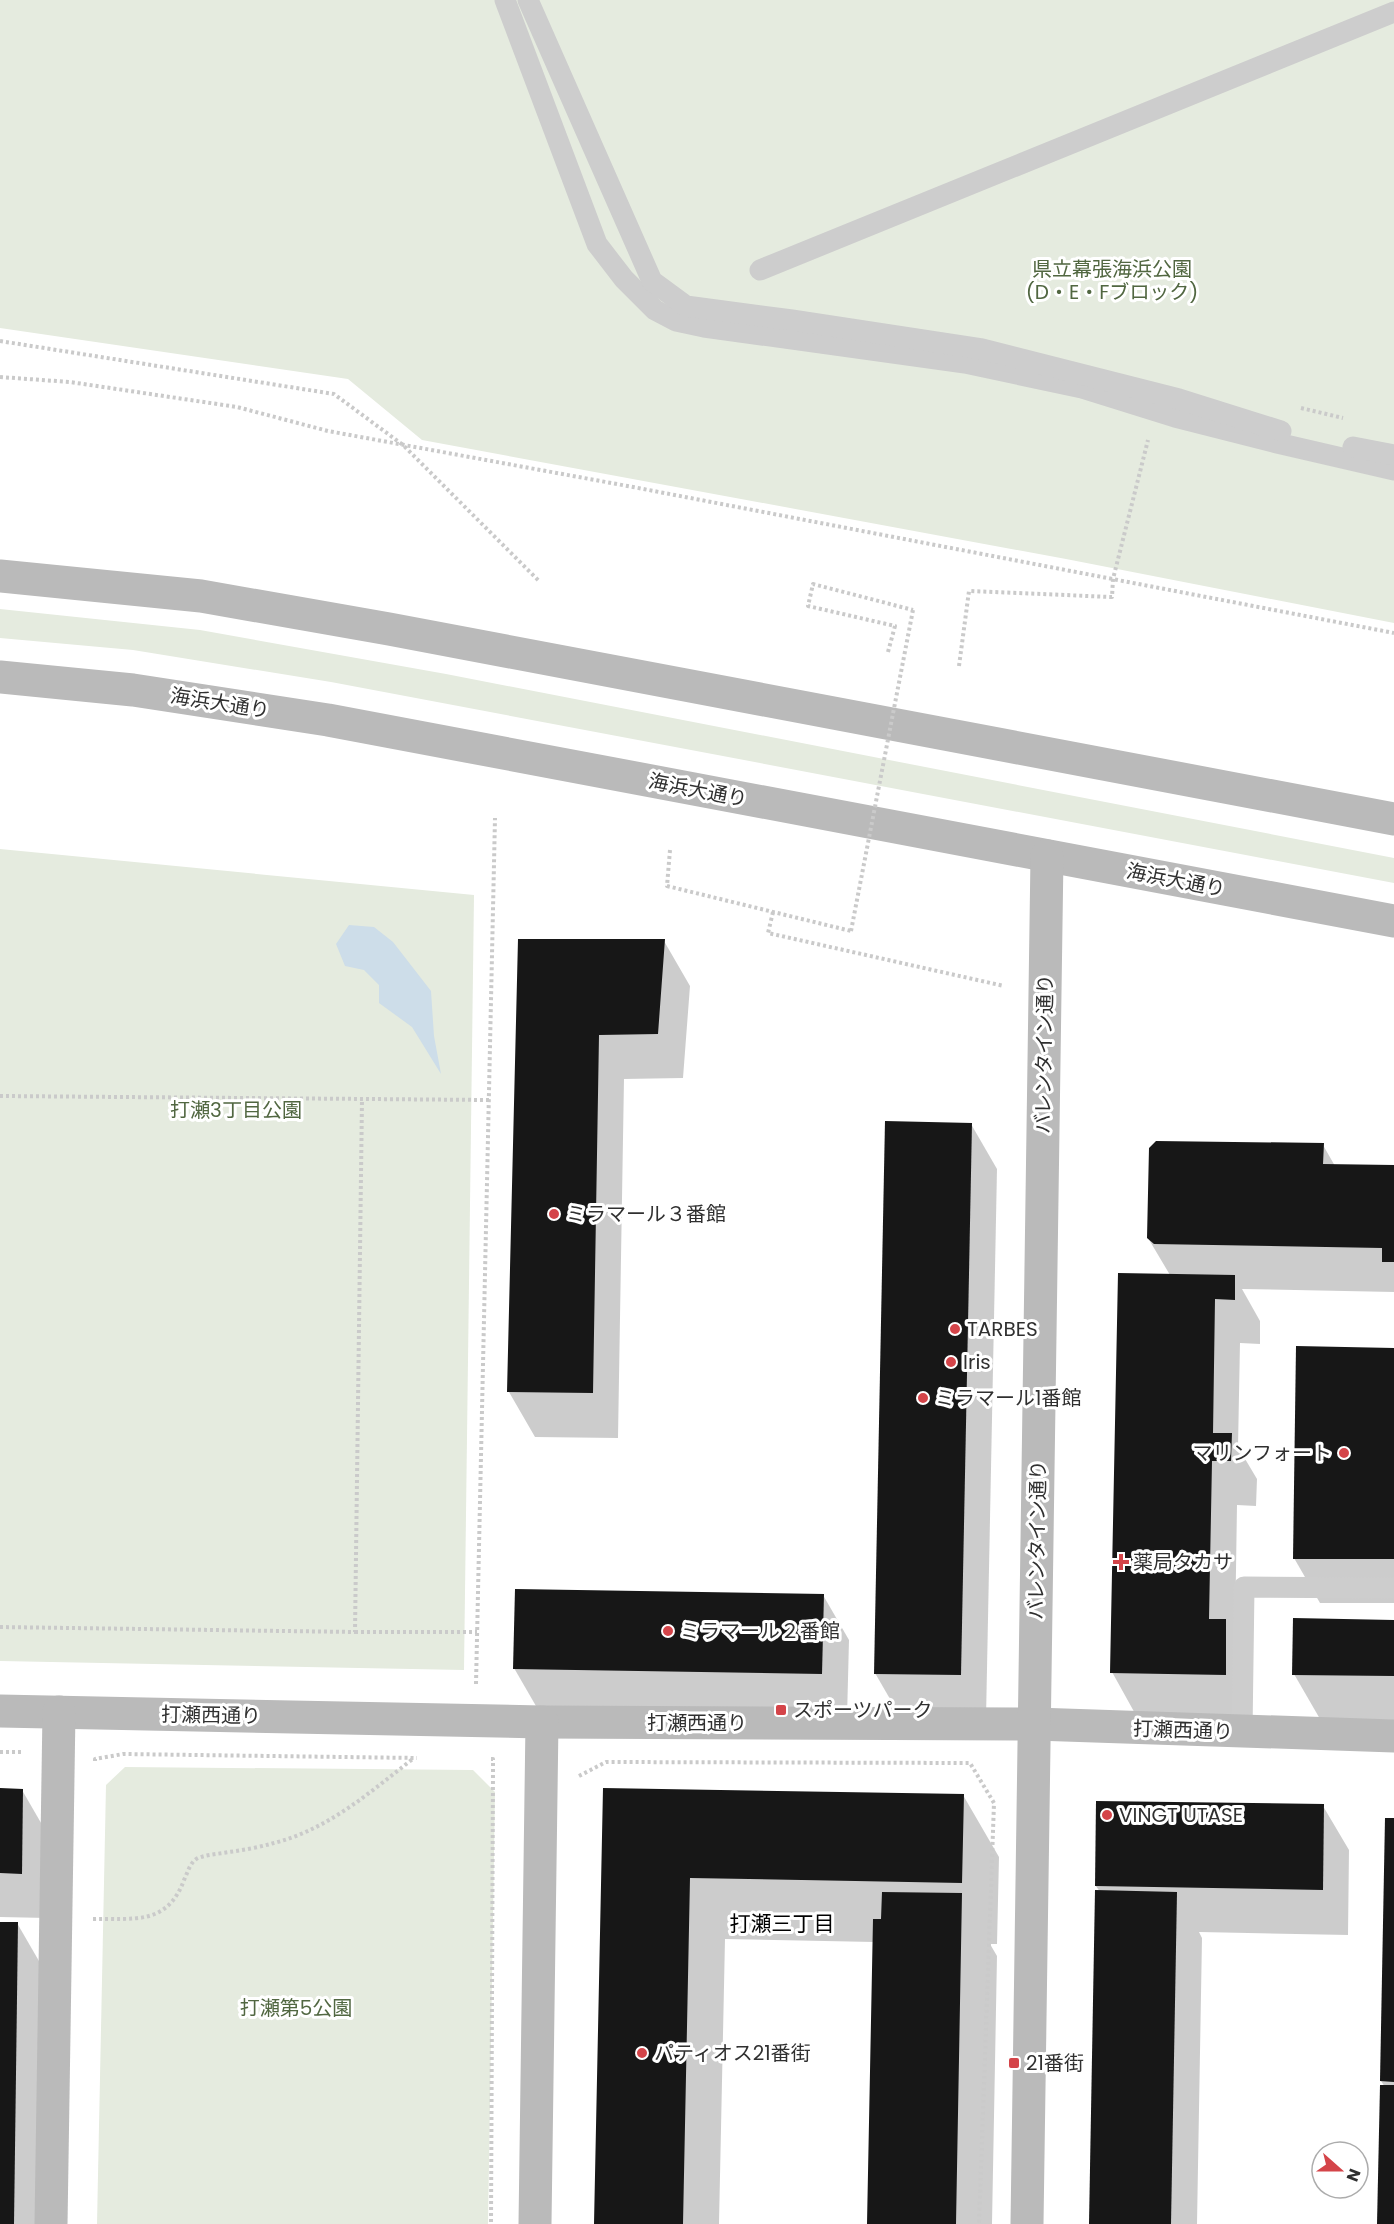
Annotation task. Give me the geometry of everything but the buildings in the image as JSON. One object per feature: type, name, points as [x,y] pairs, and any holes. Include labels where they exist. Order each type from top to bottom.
[{"type":"street","points":[[0,576],[201,596],[1394,819]]},
{"type":"street","name":"海浜大通り","points":[[0,677],[133,690],[328,720],[1394,921]]},
{"type":"street","name":"バレンタイン通り","points":[[1027,2224],[1047,856]]},
{"type":"street","name":"打瀬西通り","points":[[0,1711],[542,1722],[1035,1724],[1394,1736]]},
{"type":"street","points":[[51,2224],[58,1712]]},
{"type":"street","points":[[535,2224],[542,1722]]},
{"type":"lane","points":[[505,0],[597,244],[624,279],[656,310],[676,321],[704,327],[966,363],[1082,388],[1175,417],[1394,470]]},
{"type":"lane","points":[[528,0],[652,281],[686,306],[982,349],[1179,399],[1302,437],[1394,454]]},
{"type":"lane","points":[[760,270],[1394,12]]},
{"type":"lane","points":[[1242,1732],[1244,1587],[1394,1588]]},
{"type":"path","points":[[0,341],[334,394],[403,445],[540,582]]},
{"type":"path","points":[[0,377],[70,382],[237,407],[328,431],[1394,633]]},
{"type":"path","points":[[959,666],[969,591],[1112,597],[1113,579],[1149,437],[1166,442],[1175,417]]},
{"type":"path","points":[[670,850],[668,886],[851,931],[913,610],[813,584],[808,606],[895,626],[888,652]]},
{"type":"path","points":[[476,1685],[495,818]]},
{"type":"path","points":[[773,912],[768,933],[1004,986]]},
{"type":"path","points":[[0,1096],[489,1100]]},
{"type":"path","points":[[355,1632],[362,1099]]},
{"type":"path","points":[[0,1627],[477,1632]]},
{"type":"path","points":[[95,1770],[95,1759],[123,1754],[425,1759]]},
{"type":"path","points":[[93,1908],[93,1919],[137,1918],[156,1914],[170,1907],[195,1859],[212,1853],[230,1852],[276,1842],[327,1823],[414,1758]]},
{"type":"path","points":[[482,1759],[493,1759],[491,2224]]},
{"type":"path","points":[[579,1787],[579,1775],[606,1762],[970,1763],[994,1803],[979,2224]]},
{"type":"green space","name":"県立幕張海浜公園 (D・E・Fブロック)","points":[[0,0],[1394,0],[1394,623],[1066,559],[422,440],[348,379],[0,328]]},
{"type":"green space","points":[[0,609],[200,630],[446,674],[1394,858],[1394,883],[331,682],[133,650],[0,638]]},
{"type":"green space","name":"打瀬3丁目公園","points":[[0,849],[474,895],[464,1670],[0,1661]]},
{"type":"green space","name":"打瀬第5公園","points":[[125,1767],[473,1770],[495,1792],[488,2224],[97,2224],[106,1785]]},
{"type":"water","points":[[349,925],[374,927],[393,942],[431,991],[434,1036],[441,1074],[412,1027],[379,1003],[379,985],[364,970],[345,966],[336,944]]},
{"type":"place","name":"ミラマール３番館","points":[[554,1214]]},
{"type":"place","name":"TARBES","points":[[955,1329]]},
{"type":"place","name":"Iris","points":[[951,1362]]},
{"type":"place","name":"ミラマール1番館","points":[[923,1398]]},
{"type":"place","name":"マリンフォート","points":[[1344,1453]]},
{"type":"place","name":"薬局タカサ","points":[[1121,1562]]},
{"type":"place","name":"ミラマール２番館","points":[[668,1631]]},
{"type":"place","name":"スポーツパーク","points":[[781,1710]]},
{"type":"place","name":"VINGT UTASE","points":[[1107,1815]]},
{"type":"place","name":"パティオス21番街","points":[[642,2053]]},
{"type":"place","name":"21番街","points":[[1014,2063]]},
{"type":"district","name":"打瀬三丁目","points":[[782,1924]]}]
